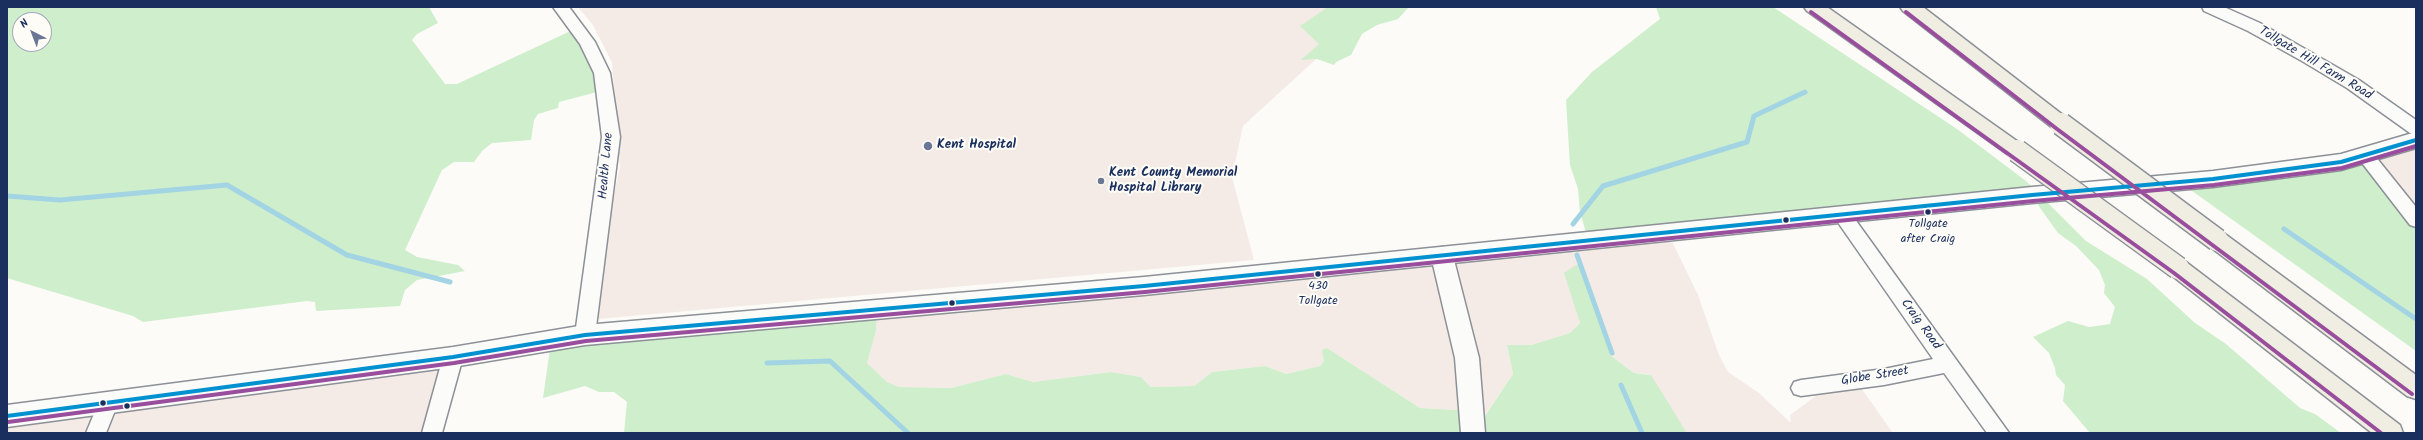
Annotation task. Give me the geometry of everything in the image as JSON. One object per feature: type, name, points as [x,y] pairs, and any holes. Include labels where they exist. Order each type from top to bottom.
[{"type":"highway","points":[[1814,7],[2017,151],[2178,268],[2391,433]]},
{"type":"highway","points":[[1910,7],[2061,124],[2416,389]]},
{"type":"highway","points":[[2178,268],[2373,433]]},
{"type":"highway","points":[[2370,355],[2416,386]]},
{"type":"main road","points":[[7,416],[453,357],[585,335],[1144,286],[1843,216],[2032,195],[2214,179],[2341,162],[2416,140]]},
{"type":"main road","points":[[1442,256],[1467,358],[1473,433]]},
{"type":"street","name":"Health Lane","points":[[561,7],[587,42],[602,73],[611,137],[585,335]]},
{"type":"street","name":"Tollgate Hill Farm Road","points":[[2210,7],[2254,27],[2308,57],[2353,84],[2416,129]]},
{"type":"street","points":[[2365,155],[2416,220]]},
{"type":"street","name":"Craig Road","points":[[1843,216],[1999,433]]},
{"type":"street","points":[[432,433],[453,357]]},
{"type":"street","name":"Globe Street","points":[[1801,388],[1884,377],[1948,364]]},
{"type":"street","points":[[96,433],[108,403]]},
{"type":"shaded area","name":"Kent Hospital","points":[[578,7],[1373,7],[1243,126],[1232,177],[1254,260],[587,320],[620,167],[612,63],[593,25]]},
{"type":"shaded area","points":[[2416,139],[2416,220],[2369,153]]},
{"type":"shaded area","points":[[1668,233],[1698,295],[1719,355],[1728,372],[1759,393],[1791,423],[1790,415],[1821,392],[1859,385],[1893,433],[1687,433],[1648,374],[1634,373],[1610,355],[1596,307],[1579,263],[1566,274],[1580,323],[1570,333],[1531,345],[1507,345],[1513,374],[1475,429],[1473,411],[1420,408],[1327,348],[1324,361],[1320,366],[1286,374],[1265,366],[1212,372],[1194,386],[1151,387],[1141,377],[1111,372],[1033,382],[1006,374],[951,388],[899,387],[887,382],[867,363],[876,331],[877,314]]},
{"type":"shaded area","points":[[450,361],[435,433],[7,433],[7,415]]},
{"type":"green space","points":[[7,7],[429,7],[438,23],[417,34],[412,40],[445,84],[457,84],[577,28],[601,91],[559,102],[558,108],[538,114],[534,120],[531,140],[492,143],[482,151],[474,162],[454,162],[442,170],[405,250],[417,257],[458,265],[465,271],[417,280],[405,290],[400,306],[316,311],[315,302],[307,301],[143,322],[133,316],[7,278]]},
{"type":"green space","points":[[1328,7],[1409,7],[1398,19],[1377,25],[1362,34],[1351,55],[1336,62],[1334,65],[1317,59],[1301,60],[1319,44],[1300,26]]},
{"type":"green space","points":[[1656,7],[1773,7],[1957,129],[2026,181],[2086,241],[2147,279],[2195,323],[2226,344],[2300,408],[2315,414],[2341,433],[2090,433],[2063,401],[2065,385],[2056,375],[2049,353],[2033,337],[2068,321],[2089,327],[2110,324],[2115,307],[2104,293],[2105,285],[2099,270],[2076,246],[2058,233],[2033,198],[1587,236],[1580,212],[1578,189],[1570,165],[1566,100],[1592,72],[1660,19]]},
{"type":"green space","points":[[2359,156],[2416,220],[2416,351],[2181,183]]},
{"type":"green space","points":[[1579,263],[1596,307],[1610,355],[1634,373],[1651,375],[1687,433],[624,433],[627,402],[614,392],[599,392],[585,386],[543,398],[550,349],[555,347],[877,314],[876,331],[867,363],[887,382],[899,387],[951,388],[1006,374],[1033,382],[1111,372],[1141,377],[1151,387],[1194,386],[1212,372],[1265,366],[1286,374],[1320,366],[1324,361],[1322,350],[1327,348],[1420,408],[1473,411],[1476,429],[1513,374],[1507,345],[1531,345],[1570,333],[1580,323],[1564,273]]},
{"type":"waterway","points":[[1573,224],[1603,186],[1747,142],[1754,116],[1805,92]]},
{"type":"waterway","points":[[7,196],[60,200],[227,185],[347,255],[450,282]]},
{"type":"waterway","points":[[2284,229],[2416,319]]},
{"type":"waterway","points":[[1577,255],[1612,353]]},
{"type":"waterway","points":[[767,363],[830,361],[908,433]]},
{"type":"waterway","points":[[1621,385],[1642,433]]},
{"type":"transit line","points":[[1811,12],[2174,273],[2381,433]]},
{"type":"transit line","points":[[1906,12],[2057,129],[2412,394]]},
{"type":"transit line","points":[[7,416],[453,357],[585,335],[1144,286],[2032,195],[2213,179],[2341,162],[2416,140]]},
{"type":"transit line","points":[[8,422],[454,363],[586,341],[1145,292],[2033,201],[2214,185],[2342,168],[2416,146]]},
{"type":"place","name":"Kent Hospital","points":[[928,146]]},
{"type":"place","name":"Kent County Memorial Hospital Library","points":[[1101,181]]},
{"type":"place","name":"Tollgate after Craig","points":[[1928,212]]},
{"type":"place","name":"430 Tollgate","points":[[1318,274]]}]
